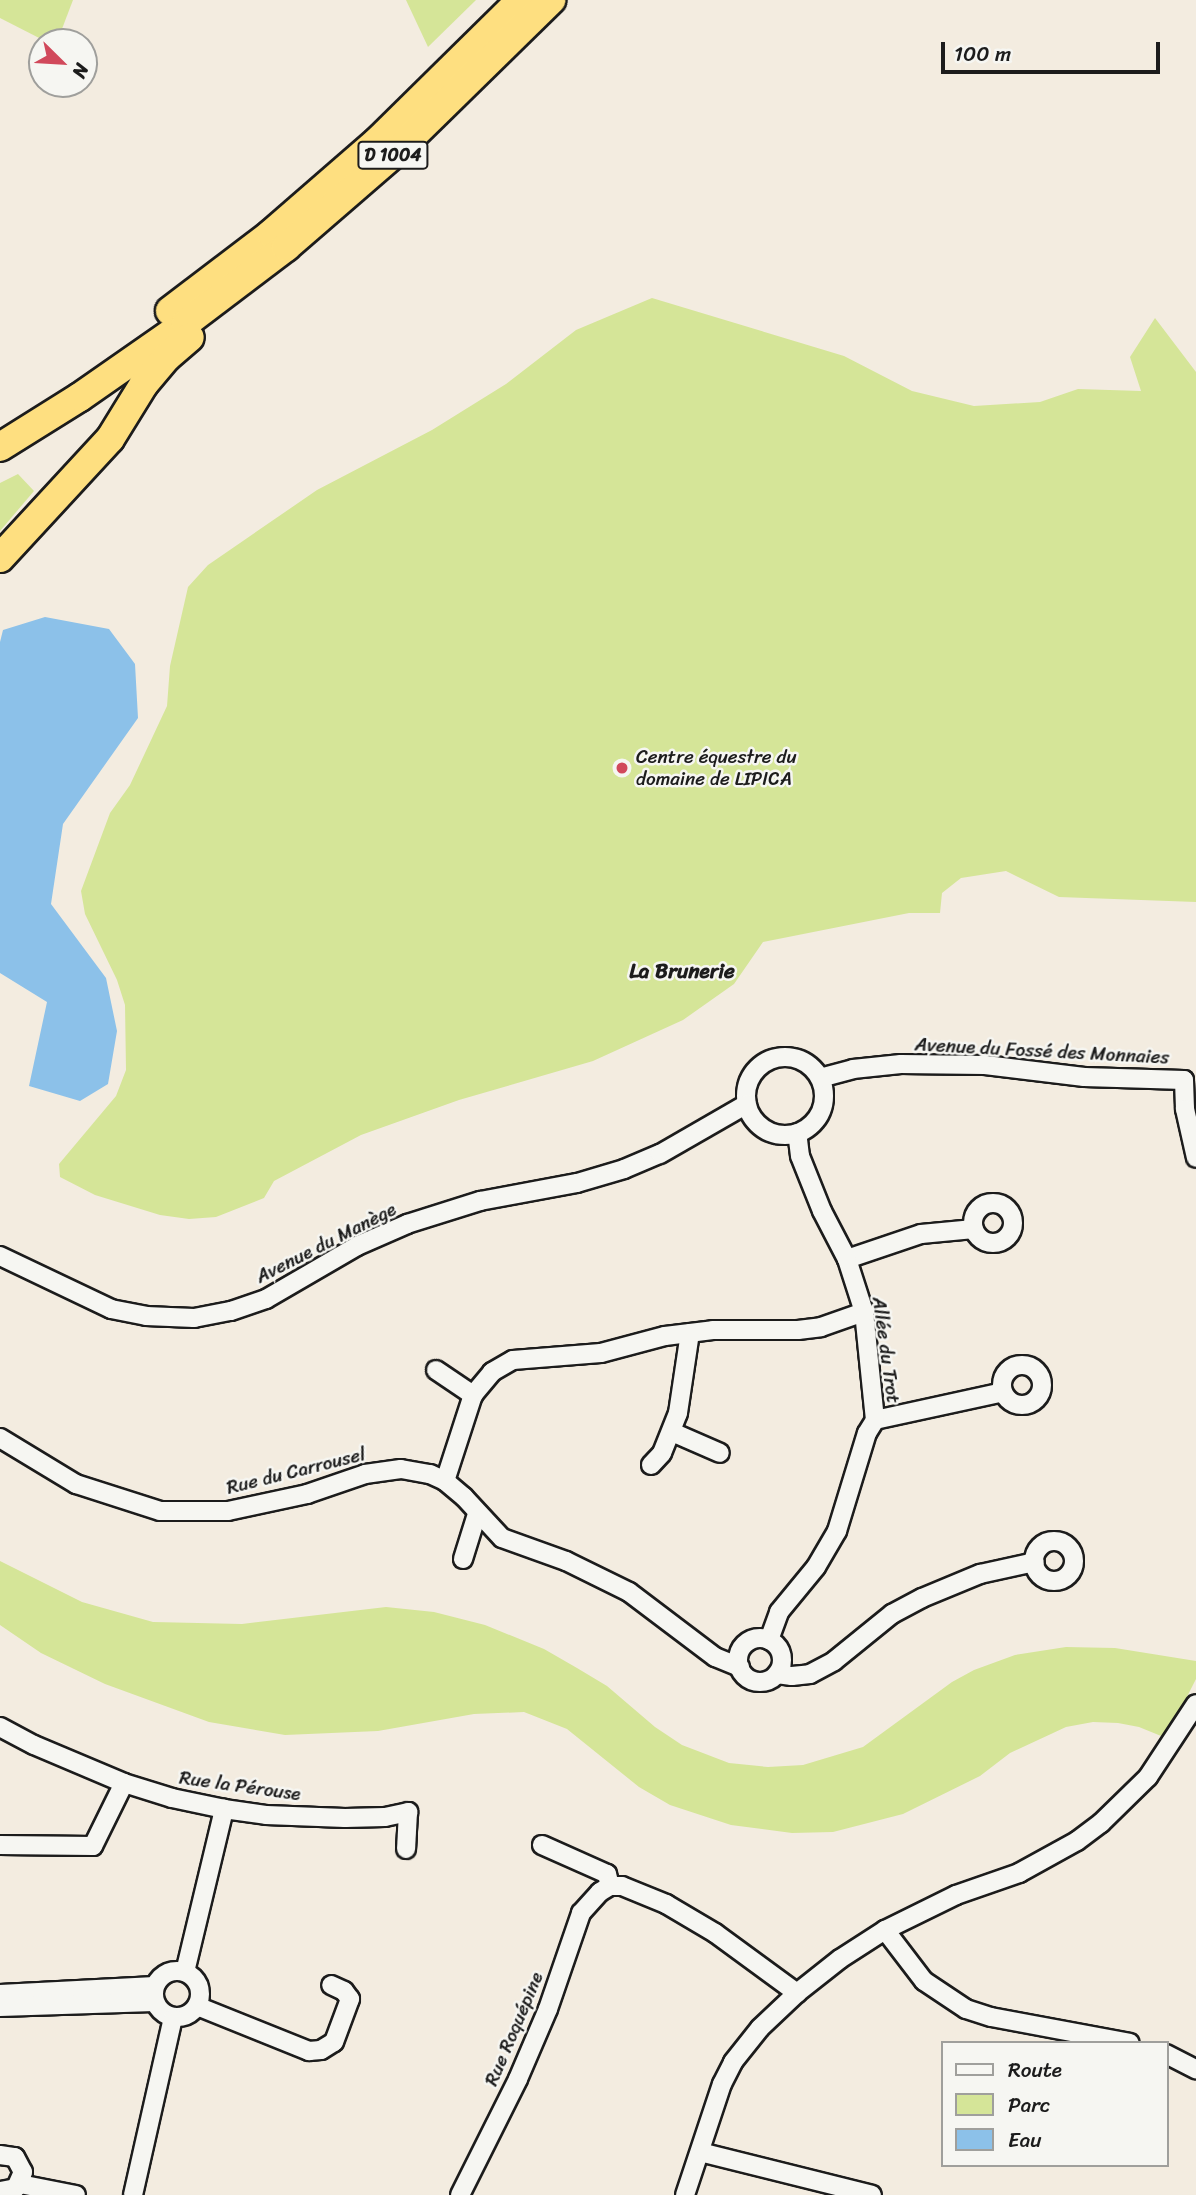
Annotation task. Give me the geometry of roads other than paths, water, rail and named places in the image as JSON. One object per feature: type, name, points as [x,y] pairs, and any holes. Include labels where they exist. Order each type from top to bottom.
[{"type":"highway","name":"D 1004","points":[[0,427],[69,383],[176,307],[271,234],[378,141],[521,0]]},
{"type":"highway","name":"D 1004","points":[[0,447],[80,397],[223,297],[286,247],[397,151],[551,0]]},
{"type":"highway","points":[[0,558],[110,439],[144,384],[167,357],[194,333],[223,297]]},
{"type":"street","points":[[775,1058],[801,1060],[820,1078],[823,1104],[818,1117],[797,1133],[771,1133],[760,1126],[747,1104],[749,1081],[755,1071],[775,1058]]},
{"type":"street","name":"Avenue du Fossé des Monnaies","points":[[820,1078],[853,1069],[901,1064],[985,1065],[1084,1077],[1190,1080],[1185,1109],[1196,1158]]},
{"type":"street","name":"Avenue du Manège","points":[[0,1256],[88,1300],[126,1313],[194,1318],[231,1311],[266,1298],[357,1246],[407,1224],[480,1201],[577,1183],[624,1169],[660,1154],[747,1104]]},
{"type":"street","name":"Allée du Trot","points":[[769,1640],[779,1612],[816,1567],[837,1531],[867,1433],[875,1420],[864,1312],[847,1258],[822,1211],[805,1169],[797,1133]]},
{"type":"street","points":[[847,1258],[921,1234],[974,1229]]},
{"type":"street","points":[[445,1481],[473,1395],[492,1373],[513,1360],[601,1353],[665,1336],[713,1330],[798,1330],[821,1327],[864,1312]]},
{"type":"street","points":[[651,1465],[662,1453],[672,1432],[686,1378],[690,1333]]},
{"type":"street","points":[[436,1370],[473,1395]]},
{"type":"street","points":[[875,1420],[1003,1392]]},
{"type":"street","points":[[672,1432],[720,1453]]},
{"type":"street","name":"Rue du Carrousel","points":[[0,1438],[75,1484],[160,1511],[228,1511],[307,1494],[365,1474],[401,1469],[430,1474],[445,1481],[502,1538],[566,1561],[629,1592],[715,1657],[740,1667]]},
{"type":"street","points":[[463,1559],[477,1514]]},
{"type":"street","points":[[777,1674],[781,1655],[769,1640],[748,1642],[740,1653],[740,1667],[746,1676],[757,1681],[768,1680],[777,1674],[810,1674],[834,1661],[892,1614],[922,1598],[980,1574],[1035,1562]]},
{"type":"street","points":[[685,2195],[722,2084],[733,2062],[760,2028],[797,1993],[840,1959],[885,1930],[956,1895],[1019,1872],[1077,1841],[1101,1823],[1148,1777],[1166,1754],[1196,1704]]},
{"type":"street","name":"Rue la Pérouse","points":[[0,1727],[34,1745],[124,1783],[172,1798],[267,1815],[345,1818],[385,1817],[408,1812],[407,1849]]},
{"type":"street","points":[[0,1845],[93,1846],[124,1783]]},
{"type":"street","points":[[185,1972],[225,1809]]},
{"type":"street","points":[[542,1845],[607,1874],[610,1886],[636,1890],[695,1920],[797,1993]]},
{"type":"street","name":"Rue Roquépine","points":[[460,2195],[523,2067],[548,2009],[580,1913],[590,1900],[610,1886]]},
{"type":"street","points":[[885,1930],[924,1981],[966,2009],[991,2017],[1119,2041]]},
{"type":"street","points":[[0,2007],[154,1994],[170,1972],[185,1972],[197,1982],[200,1990],[197,2006],[187,2016],[173,2018],[162,2013],[154,1994]]},
{"type":"street","points":[[197,2006],[309,2051],[321,2050],[334,2042],[350,1998],[331,1985]]},
{"type":"street","points":[[0,1994],[154,1994]]},
{"type":"street","points":[[133,2195],[173,2018]]},
{"type":"street","points":[[1168,2055],[1196,2069]]},
{"type":"street","points":[[700,2152],[872,2195]]},
{"type":"street","points":[[0,2155],[10,2155],[20,2161],[23,2172],[20,2183],[10,2191],[0,2191]]},
{"type":"street","points":[[20,2183],[76,2195]]},
{"type":"water","points":[[45,617],[109,629],[135,664],[138,718],[63,824],[51,904],[106,978],[117,1031],[108,1084],[80,1101],[29,1086],[47,1002],[0,973],[0,642],[3,630]]},
{"type":"place","name":"Centre équestre du domaine de LIPICA","points":[[622,768]]},
{"type":"district","name":"La Brunerie","points":[[682,971]]}]
